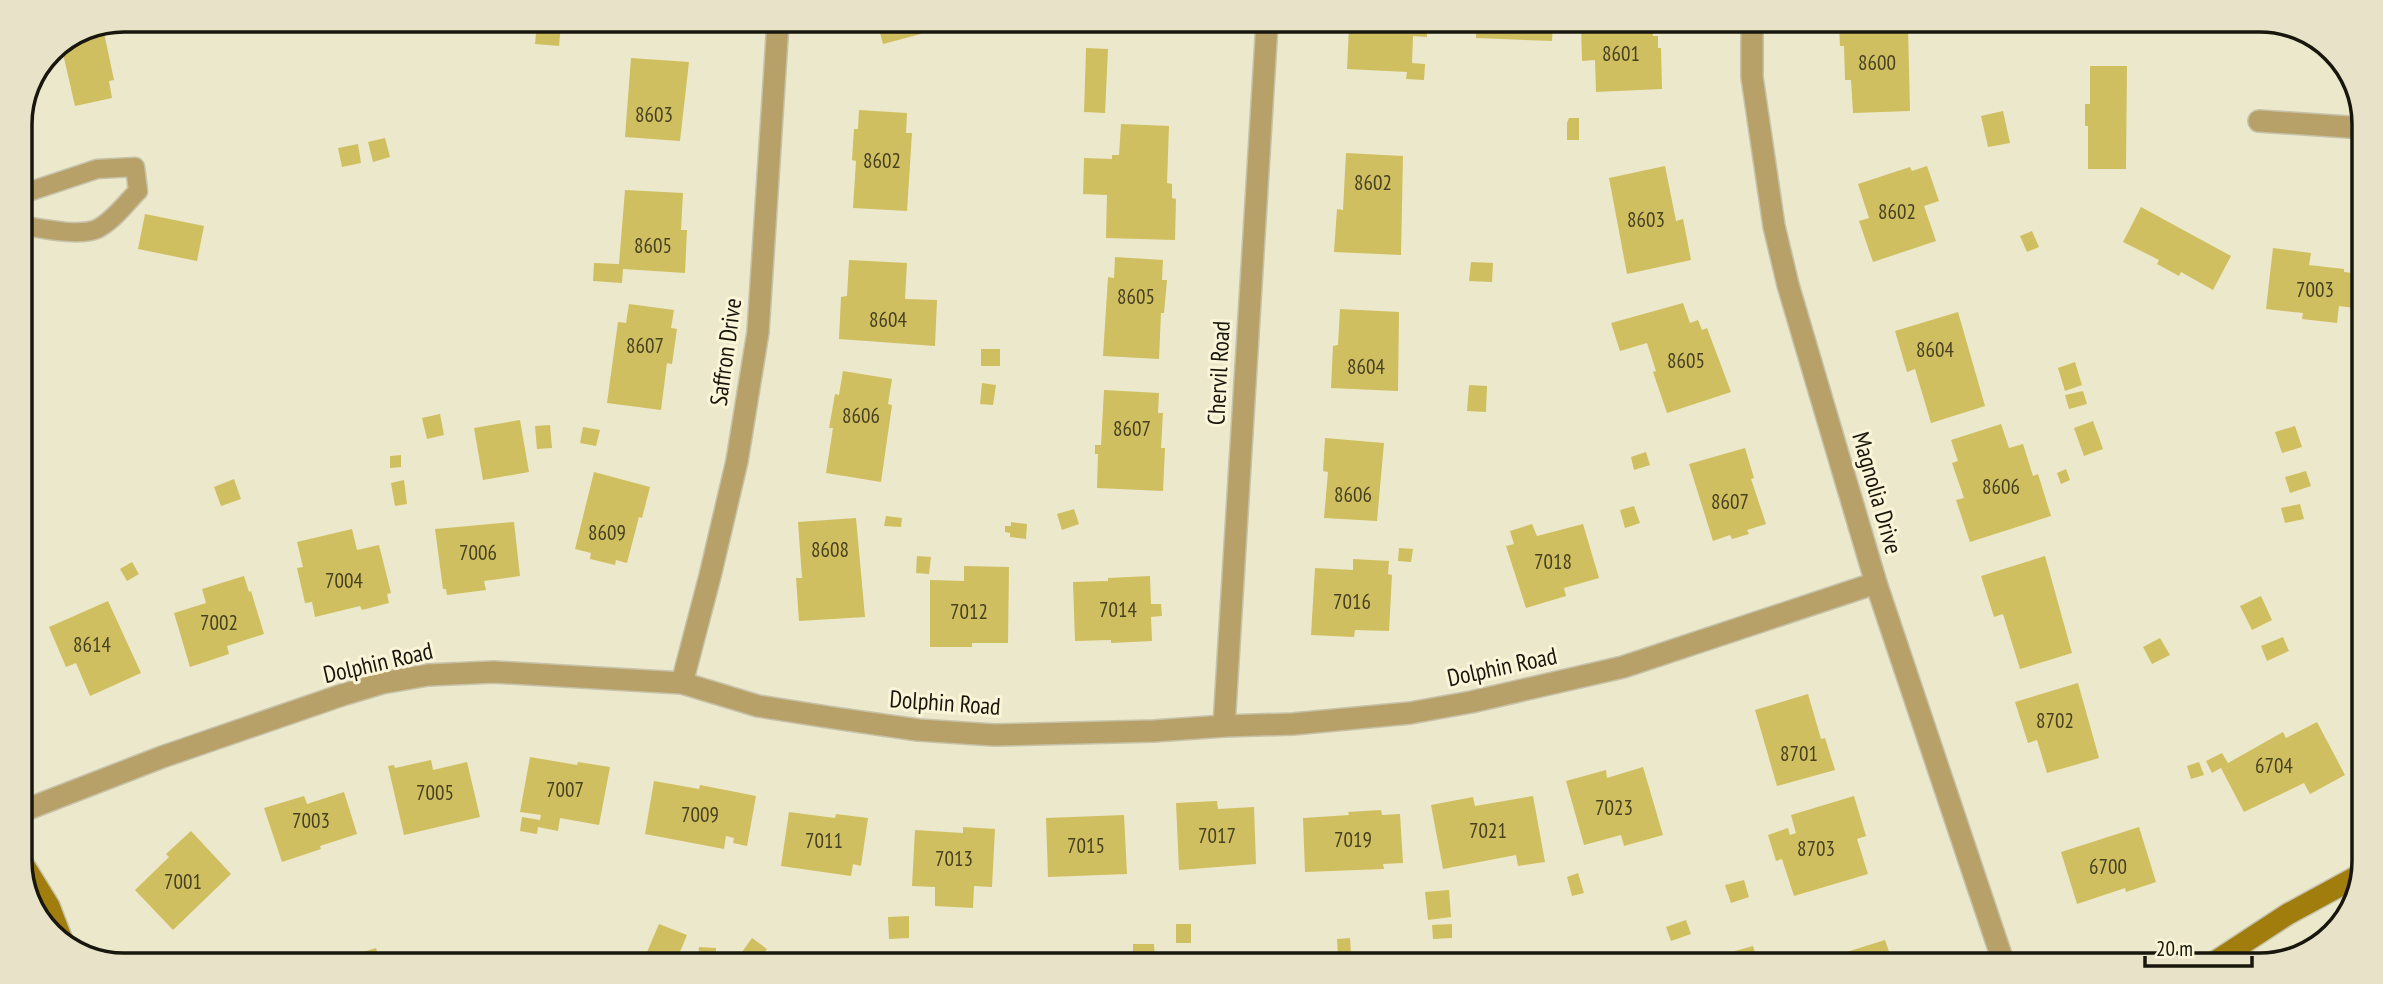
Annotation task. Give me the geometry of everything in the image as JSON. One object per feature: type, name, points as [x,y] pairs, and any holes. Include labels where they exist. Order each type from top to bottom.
[{"type":"street","name":"Saffron Drive","points":[[682,683],[737,461],[758,332],[777,32]]},
{"type":"street","name":"Chervil Road","points":[[1224,726],[1266,32]]},
{"type":"street","name":"Magnolia Drive","points":[[1752,32],[1752,77],[1774,226],[1792,298],[1876,583],[2000,953]]},
{"type":"street","points":[[2259,121],[2351,127]]},
{"type":"street","name":"Dolphin Road","points":[[32,807],[216,737],[342,695],[428,675],[494,672],[682,683],[758,706],[918,730],[994,735],[1293,724],[1410,713],[1471,702],[1623,667],[1876,583]]},
{"type":"street","points":[[2228,953],[2288,914],[2349,881]]},
{"type":"street","points":[[34,883],[49,906],[55,923]]},
{"type":"lane","points":[[32,191],[97,169],[135,167],[138,191],[96,229],[64,232],[32,227]]},
{"type":"building","points":[[536,32],[560,32],[559,46],[535,44]]},
{"type":"building","points":[[880,32],[921,34],[883,44]]},
{"type":"building","points":[[1349,32],[1427,32],[1427,37],[1413,36],[1412,63],[1425,64],[1424,80],[1406,79],[1407,72],[1347,69]]},
{"type":"building","points":[[1476,32],[1553,32],[1552,41],[1476,38]]},
{"type":"building","points":[[1581,32],[1653,32],[1653,36],[1658,36],[1658,48],[1661,48],[1662,89],[1596,92],[1595,60],[1582,61]]},
{"type":"building","points":[[1839,32],[1908,32],[1910,111],[1853,113],[1851,80],[1845,80],[1844,46],[1840,46]]},
{"type":"building","points":[[104,34],[114,80],[109,81],[112,98],[75,106],[63,54],[88,39]]},
{"type":"building","points":[[1086,48],[1108,49],[1105,113],[1084,112]]},
{"type":"building","points":[[631,58],[689,62],[680,141],[625,137]]},
{"type":"building","points":[[2090,66],[2127,66],[2126,169],[2088,169],[2085,104],[2090,104]]},
{"type":"building","points":[[859,110],[907,113],[906,133],[912,133],[907,211],[853,208],[856,161],[852,160],[854,129],[858,129]]},
{"type":"building","points":[[2003,111],[2010,143],[1988,147],[1981,116]]},
{"type":"building","points":[[1569,118],[1579,118],[1579,140],[1567,140]]},
{"type":"building","points":[[1121,124],[1169,126],[1167,183],[1172,184],[1172,198],[1176,199],[1175,240],[1106,238],[1107,195],[1083,194],[1084,158],[1112,159],[1112,155],[1119,155]]},
{"type":"building","points":[[385,138],[390,157],[373,162],[368,142]]},
{"type":"building","points":[[358,144],[361,163],[342,167],[338,148]]},
{"type":"building","points":[[1346,153],[1403,156],[1401,255],[1334,252],[1337,209],[1343,210]]},
{"type":"building","points":[[1665,166],[1676,221],[1683,219],[1691,260],[1627,274],[1609,178]]},
{"type":"building","points":[[1927,166],[1939,201],[1924,206],[1936,241],[1873,262],[1859,221],[1869,218],[1858,184],[1910,167],[1912,171]]},
{"type":"building","points":[[625,190],[683,193],[681,230],[687,230],[685,273],[623,269],[622,283],[593,281],[594,263],[619,264]]},
{"type":"building","points":[[2141,207],[2231,256],[2213,290],[2181,272],[2179,276],[2157,264],[2159,260],[2123,242]]},
{"type":"building","points":[[145,214],[204,226],[197,261],[138,249]]},
{"type":"building","points":[[2032,231],[2039,247],[2027,252],[2020,236]]},
{"type":"building","points":[[2273,248],[2311,253],[2309,265],[2344,269],[2344,272],[2351,273],[2351,308],[2339,306],[2337,323],[2302,319],[2303,313],[2266,309]]},
{"type":"building","points":[[1115,257],[1163,260],[1162,280],[1167,280],[1164,313],[1161,313],[1159,359],[1103,356],[1108,277],[1114,278]]},
{"type":"building","points":[[849,260],[907,263],[905,299],[937,300],[935,346],[839,339],[841,297],[847,296]]},
{"type":"building","points":[[1471,262],[1493,263],[1492,282],[1469,281]]},
{"type":"building","points":[[1683,303],[1690,323],[1698,320],[1702,330],[1707,328],[1731,392],[1667,413],[1653,372],[1656,371],[1647,343],[1620,351],[1611,323]]},
{"type":"building","points":[[629,304],[674,310],[671,328],[677,329],[672,364],[667,363],[661,410],[607,403],[618,322],[626,323]]},
{"type":"building","points":[[1340,309],[1399,312],[1398,391],[1331,388],[1333,346],[1338,345]]},
{"type":"building","points":[[1958,312],[1985,406],[1931,423],[1915,369],[1907,372],[1895,331]]},
{"type":"building","points":[[981,349],[1000,349],[1000,366],[981,366]]},
{"type":"building","points":[[2075,362],[2082,385],[2065,391],[2058,368]]},
{"type":"building","points":[[843,371],[892,379],[888,404],[892,405],[881,482],[826,473],[833,428],[829,428],[835,394],[839,395]]},
{"type":"building","points":[[982,383],[996,385],[993,405],[980,404]]},
{"type":"building","points":[[1469,385],[1487,386],[1486,412],[1467,411]]},
{"type":"building","points":[[1104,390],[1159,393],[1158,413],[1163,413],[1161,448],[1165,448],[1163,491],[1097,488],[1098,454],[1095,454],[1095,445],[1101,445]]},
{"type":"building","points":[[2083,391],[2087,404],[2069,409],[2065,395]]},
{"type":"building","points":[[440,414],[444,435],[427,439],[422,418]]},
{"type":"building","points":[[520,420],[529,472],[483,480],[474,428]]},
{"type":"building","points":[[2093,421],[2103,449],[2084,456],[2074,428]]},
{"type":"building","points":[[2001,424],[2009,448],[2023,444],[2033,476],[2038,474],[2051,516],[1970,542],[1956,500],[1964,498],[1952,463],[1958,461],[1951,440]]},
{"type":"building","points":[[550,425],[552,448],[537,449],[535,426]]},
{"type":"building","points":[[2295,426],[2302,447],[2282,453],[2275,432]]},
{"type":"building","points":[[583,427],[600,430],[596,446],[580,443]]},
{"type":"building","points":[[1325,438],[1384,443],[1377,521],[1324,518],[1328,472],[1323,471]]},
{"type":"building","points":[[1745,448],[1754,478],[1751,479],[1766,524],[1747,530],[1749,534],[1732,539],[1730,535],[1713,541],[1689,464]]},
{"type":"building","points":[[1646,452],[1650,465],[1634,470],[1631,457]]},
{"type":"building","points":[[401,455],[401,467],[390,468],[390,456]]},
{"type":"building","points":[[2066,469],[2070,480],[2061,484],[2057,473]]},
{"type":"building","points":[[2306,471],[2311,486],[2290,493],[2285,477]]},
{"type":"building","points":[[594,472],[650,487],[627,563],[616,560],[615,565],[590,559],[591,553],[575,549]]},
{"type":"building","points":[[234,479],[241,499],[221,506],[214,487]]},
{"type":"building","points":[[404,480],[407,504],[395,506],[391,483]]},
{"type":"building","points":[[2300,504],[2304,519],[2285,523],[2281,508]]},
{"type":"building","points":[[1634,506],[1640,523],[1625,528],[1620,510]]},
{"type":"building","points":[[1074,509],[1079,524],[1062,530],[1057,514]]},
{"type":"building","points":[[886,516],[902,518],[901,527],[884,526]]},
{"type":"building","points":[[856,518],[865,617],[799,621],[796,578],[802,578],[798,522]]},
{"type":"building","points":[[514,522],[520,576],[484,581],[486,590],[447,595],[446,589],[443,589],[435,529]]},
{"type":"building","points":[[1011,522],[1027,524],[1026,539],[1010,537],[1010,533],[1005,532],[1005,526],[1011,526]]},
{"type":"building","points":[[1532,524],[1537,536],[1583,524],[1599,578],[1564,588],[1566,596],[1526,608],[1506,546],[1514,544],[1510,531]]},
{"type":"building","points":[[352,529],[357,550],[379,545],[391,593],[387,594],[389,603],[362,610],[360,606],[315,617],[312,602],[305,603],[297,568],[303,567],[297,542]]},
{"type":"building","points":[[1399,548],[1413,549],[1411,562],[1398,561]]},
{"type":"building","points":[[917,556],[931,557],[929,574],[916,573]]},
{"type":"building","points":[[2045,556],[2072,653],[2020,669],[2003,614],[1994,617],[1981,576]]},
{"type":"building","points":[[1353,559],[1389,561],[1388,574],[1392,575],[1389,631],[1355,630],[1354,637],[1311,635],[1315,568],[1353,570]]},
{"type":"building","points":[[132,562],[139,574],[127,581],[120,569]]},
{"type":"building","points":[[964,566],[1009,567],[1008,643],[972,643],[972,647],[930,647],[930,580],[964,581]]},
{"type":"building","points":[[244,576],[264,634],[227,646],[229,654],[190,667],[174,613],[206,603],[202,589]]},
{"type":"building","points":[[1150,576],[1151,604],[1161,604],[1162,616],[1151,617],[1152,641],[1075,641],[1073,582]]},
{"type":"building","points":[[2261,596],[2272,620],[2252,630],[2240,606]]},
{"type":"building","points":[[108,601],[141,673],[90,696],[76,663],[66,667],[49,627]]},
{"type":"building","points":[[2283,637],[2289,651],[2267,661],[2261,646]]},
{"type":"building","points":[[2160,638],[2170,655],[2152,664],[2143,647]]},
{"type":"building","points":[[2078,683],[2099,758],[2047,773],[2037,740],[2028,743],[2015,702]]},
{"type":"building","points":[[1808,694],[1821,739],[1825,738],[1835,770],[1777,786],[1755,710]]},
{"type":"building","points":[[2317,722],[2345,775],[2310,794],[2304,783],[2244,812],[2221,768],[2212,773],[2206,761],[2222,753],[2228,763],[2283,732],[2286,738]]},
{"type":"building","points":[[530,757],[577,765],[578,762],[610,767],[599,825],[560,818],[558,831],[538,827],[537,834],[520,831],[522,817],[540,820],[541,815],[520,812]]},
{"type":"building","points":[[431,760],[433,770],[467,762],[480,817],[404,835],[388,766],[394,765],[395,768]]},
{"type":"building","points":[[2199,762],[2204,775],[2191,779],[2187,766]]},
{"type":"building","points":[[1643,767],[1663,835],[1624,846],[1621,835],[1584,845],[1566,781],[1606,770],[1607,778]]},
{"type":"building","points":[[654,781],[699,789],[700,785],[756,796],[747,846],[733,843],[734,838],[726,836],[724,849],[645,834]]},
{"type":"building","points":[[344,792],[357,834],[282,862],[264,808],[304,796],[307,804]]},
{"type":"building","points":[[1533,796],[1545,862],[1518,866],[1516,855],[1443,869],[1431,805],[1473,797],[1475,806]]},
{"type":"building","points":[[1854,796],[1866,836],[1857,839],[1868,874],[1794,896],[1782,859],[1776,861],[1768,835],[1788,828],[1790,835],[1796,833],[1791,815]]},
{"type":"building","points":[[1217,801],[1218,809],[1254,807],[1256,864],[1179,870],[1176,803]]},
{"type":"building","points":[[1381,810],[1382,815],[1400,814],[1403,863],[1383,864],[1384,869],[1305,872],[1303,818]]},
{"type":"building","points":[[789,812],[835,818],[836,814],[868,818],[861,866],[853,864],[851,876],[781,866]]},
{"type":"building","points":[[1124,815],[1127,874],[1048,877],[1046,818]]},
{"type":"building","points":[[963,827],[995,829],[992,887],[974,886],[973,908],[935,906],[935,887],[912,886],[915,830],[963,833]]},
{"type":"building","points":[[2139,827],[2156,882],[2126,892],[2125,888],[2077,904],[2061,852]]},
{"type":"building","points":[[191,831],[231,874],[173,930],[135,890],[169,857],[166,854]]},
{"type":"building","points":[[1578,873],[1584,893],[1572,896],[1567,877]]},
{"type":"building","points":[[1744,880],[1749,897],[1731,903],[1725,885]]},
{"type":"building","points":[[1449,890],[1451,917],[1428,920],[1425,892]]},
{"type":"building","points":[[909,916],[909,938],[889,939],[888,917]]},
{"type":"building","points":[[1686,920],[1691,934],[1671,941],[1666,927]]},
{"type":"building","points":[[659,924],[687,935],[680,953],[647,953]]},
{"type":"building","points":[[1176,924],[1191,924],[1191,943],[1176,943]]},
{"type":"building","points":[[1452,924],[1452,938],[1433,939],[1432,925]]},
{"type":"building","points":[[752,938],[767,949],[764,953],[742,952]]},
{"type":"building","points":[[1350,938],[1351,953],[1338,953],[1337,939]]},
{"type":"building","points":[[1885,940],[1890,953],[1843,953]]},
{"type":"building","points":[[1133,944],[1154,944],[1155,953],[1133,953]]},
{"type":"building","points":[[1753,946],[1755,953],[1736,953],[1735,951]]},
{"type":"building","points":[[699,947],[716,948],[716,953],[698,953]]},
{"type":"building","points":[[376,948],[378,953],[359,953]]}]
